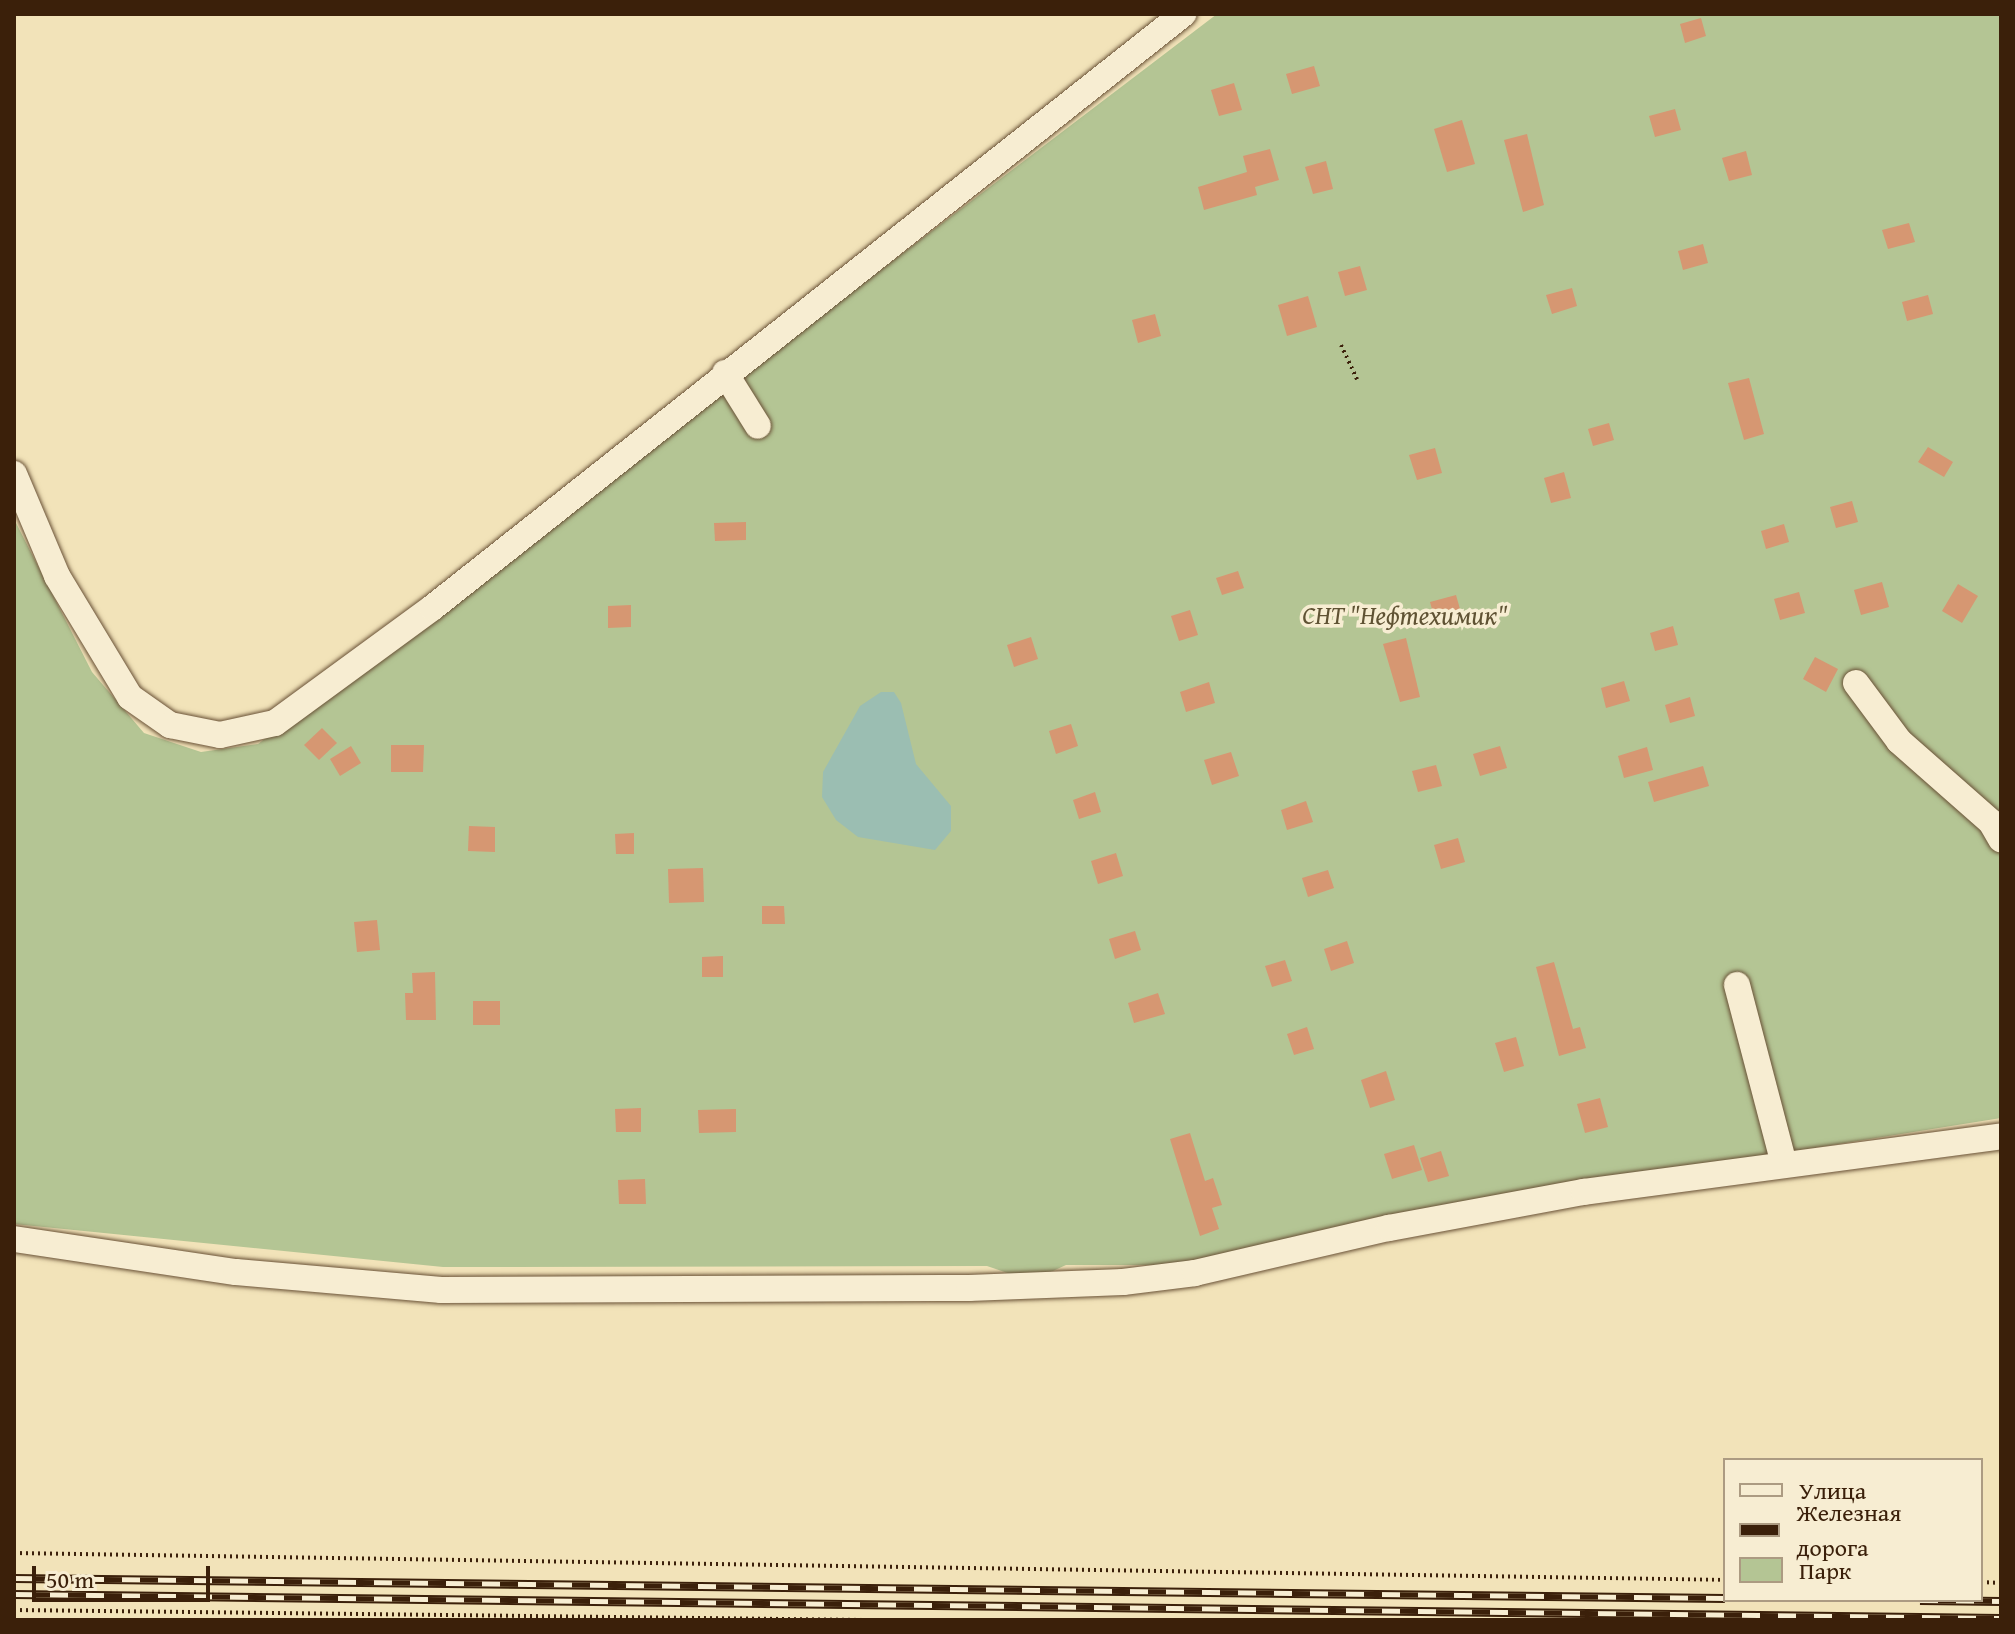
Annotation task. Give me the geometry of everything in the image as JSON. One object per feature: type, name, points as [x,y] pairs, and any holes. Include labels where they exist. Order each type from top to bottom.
[{"type":"street","points":[[14,474],[57,576],[130,697],[170,725],[220,735],[275,723],[432,608],[725,373],[1183,14]]},
{"type":"street","points":[[725,373],[758,426]]},
{"type":"street","points":[[1856,683],[1899,741],[1991,822],[2001,839]]},
{"type":"street","points":[[1737,985],[1784,1164]]},
{"type":"street","points":[[14,1239],[236,1272],[441,1290],[1107,1283],[1195,1273],[1389,1228],[1584,1192],[2001,1136]]},
{"type":"path","points":[[1341,345],[1357,379]]},
{"type":"path","points":[[14,1553],[1723,1580]]},
{"type":"path","points":[[14,1610],[864,1620]]},
{"type":"green space","name":"СНТ \"Нефтехимик\"","points":[[1217,14],[2001,14],[2001,1118],[1771,1155],[1206,1265],[1066,1265],[1031,1281],[987,1266],[443,1267],[14,1224],[14,519],[92,672],[144,733],[201,752],[258,744]]},
{"type":"water","points":[[881,692],[894,692],[901,703],[916,764],[951,806],[951,831],[935,850],[858,837],[836,820],[822,797],[823,772],[860,706]]},
{"type":"building","points":[[1701,18],[1706,36],[1685,43],[1680,24]]},
{"type":"building","points":[[1314,66],[1320,86],[1292,94],[1286,74]]},
{"type":"building","points":[[1234,83],[1242,110],[1219,116],[1211,90]]},
{"type":"building","points":[[1675,109],[1681,130],[1655,137],[1649,116]]},
{"type":"building","points":[[1462,120],[1475,164],[1447,172],[1434,129]]},
{"type":"building","points":[[1527,134],[1544,205],[1523,212],[1504,140]]},
{"type":"building","points":[[1270,149],[1279,180],[1255,187],[1257,195],[1204,210],[1198,187],[1247,172],[1243,156]]},
{"type":"building","points":[[1746,151],[1752,175],[1729,181],[1722,158]]},
{"type":"building","points":[[1326,161],[1333,189],[1313,194],[1305,167]]},
{"type":"building","points":[[1909,223],[1915,242],[1888,249],[1882,230]]},
{"type":"building","points":[[1703,244],[1708,263],[1683,270],[1678,251]]},
{"type":"building","points":[[1360,266],[1367,290],[1345,296],[1338,272]]},
{"type":"building","points":[[1572,288],[1577,306],[1552,314],[1546,295]]},
{"type":"building","points":[[1928,295],[1933,314],[1907,321],[1902,302]]},
{"type":"building","points":[[1308,296],[1317,327],[1287,336],[1278,305]]},
{"type":"building","points":[[1155,314],[1161,336],[1138,343],[1132,320]]},
{"type":"building","points":[[1749,378],[1764,434],[1744,440],[1728,383]]},
{"type":"building","points":[[1609,423],[1614,440],[1593,446],[1588,429]]},
{"type":"building","points":[[1928,447],[1953,462],[1944,477],[1918,462]]},
{"type":"building","points":[[1435,448],[1442,473],[1417,480],[1409,455]]},
{"type":"building","points":[[1564,472],[1571,498],[1551,503],[1544,478]]},
{"type":"building","points":[[1852,501],[1858,522],[1836,528],[1830,507]]},
{"type":"building","points":[[746,522],[746,540],[715,541],[714,523]]},
{"type":"building","points":[[1784,524],[1789,542],[1766,549],[1761,531]]},
{"type":"building","points":[[1238,571],[1244,588],[1222,595],[1216,578]]},
{"type":"building","points":[[1882,582],[1889,607],[1861,615],[1854,590]]},
{"type":"building","points":[[1958,584],[1978,596],[1962,623],[1942,611]]},
{"type":"building","points":[[1799,592],[1805,613],[1780,620],[1774,599]]},
{"type":"building","points":[[1456,595],[1462,616],[1436,624],[1430,602]]},
{"type":"building","points":[[631,605],[631,627],[608,628],[608,606]]},
{"type":"building","points":[[1190,610],[1198,635],[1179,641],[1171,616]]},
{"type":"building","points":[[1673,626],[1678,645],[1655,651],[1650,633]]},
{"type":"building","points":[[1031,637],[1038,659],[1014,667],[1007,645]]},
{"type":"building","points":[[1406,638],[1420,697],[1400,702],[1383,644]]},
{"type":"building","points":[[1815,657],[1838,669],[1826,692],[1803,679]]},
{"type":"building","points":[[1624,681],[1630,701],[1606,708],[1601,688]]},
{"type":"building","points":[[1209,682],[1215,703],[1186,712],[1180,692]]},
{"type":"building","points":[[1690,697],[1695,716],[1670,723],[1665,705]]},
{"type":"building","points":[[1071,724],[1078,746],[1056,754],[1049,731]]},
{"type":"building","points":[[322,728],[337,743],[319,760],[304,745]]},
{"type":"building","points":[[391,745],[424,745],[423,772],[391,772]]},
{"type":"building","points":[[351,746],[361,763],[340,776],[330,759]]},
{"type":"building","points":[[1500,746],[1507,768],[1480,776],[1473,754]]},
{"type":"building","points":[[1647,747],[1653,770],[1624,778],[1618,756]]},
{"type":"building","points":[[1231,752],[1239,776],[1212,785],[1204,760]]},
{"type":"building","points":[[1436,765],[1442,786],[1418,792],[1412,771]]},
{"type":"building","points":[[1703,766],[1709,786],[1654,802],[1648,782]]},
{"type":"building","points":[[1095,792],[1101,812],[1079,819],[1073,800]]},
{"type":"building","points":[[1306,801],[1313,822],[1287,830],[1281,810]]},
{"type":"building","points":[[469,826],[495,827],[495,852],[468,851]]},
{"type":"building","points":[[634,833],[634,854],[616,854],[615,834]]},
{"type":"building","points":[[1458,838],[1465,862],[1441,869],[1434,845]]},
{"type":"building","points":[[1116,853],[1123,876],[1098,884],[1091,861]]},
{"type":"building","points":[[703,868],[704,902],[669,903],[668,869]]},
{"type":"building","points":[[1328,870],[1334,888],[1308,897],[1302,878]]},
{"type":"building","points":[[762,906],[784,906],[785,924],[762,924]]},
{"type":"building","points":[[377,920],[380,950],[357,952],[354,922]]},
{"type":"building","points":[[1135,931],[1141,950],[1115,959],[1109,939]]},
{"type":"building","points":[[1347,941],[1354,963],[1331,971],[1324,949]]},
{"type":"building","points":[[723,956],[723,977],[702,977],[702,957]]},
{"type":"building","points":[[1285,960],[1292,981],[1272,987],[1265,966]]},
{"type":"building","points":[[1554,962],[1573,1029],[1580,1027],[1586,1048],[1559,1056],[1536,967]]},
{"type":"building","points":[[435,972],[436,1020],[406,1020],[405,993],[413,993],[412,973]]},
{"type":"building","points":[[1158,993],[1165,1014],[1134,1023],[1128,1003]]},
{"type":"building","points":[[473,1001],[500,1001],[500,1025],[473,1025]]},
{"type":"building","points":[[1307,1027],[1314,1049],[1294,1055],[1287,1034]]},
{"type":"building","points":[[1516,1037],[1524,1066],[1504,1072],[1495,1043]]},
{"type":"building","points":[[1386,1071],[1395,1100],[1370,1108],[1361,1080]]},
{"type":"building","points":[[1600,1098],[1608,1127],[1585,1133],[1577,1104]]},
{"type":"building","points":[[641,1108],[641,1132],[616,1132],[615,1109]]},
{"type":"building","points":[[736,1109],[736,1132],[699,1133],[698,1110]]},
{"type":"building","points":[[1190,1133],[1205,1181],[1213,1178],[1222,1205],[1212,1208],[1219,1229],[1200,1236],[1170,1139]]},
{"type":"building","points":[[1414,1145],[1422,1170],[1392,1179],[1384,1154]]},
{"type":"building","points":[[1441,1151],[1449,1176],[1428,1182],[1420,1158]]},
{"type":"building","points":[[645,1179],[646,1204],[619,1204],[618,1180]]},
{"type":"railway","points":[[14,1578],[1723,1598]]},
{"type":"railway","points":[[14,1594],[2001,1618]]},
{"type":"railway","points":[[1983,1601],[2001,1601]]}]
